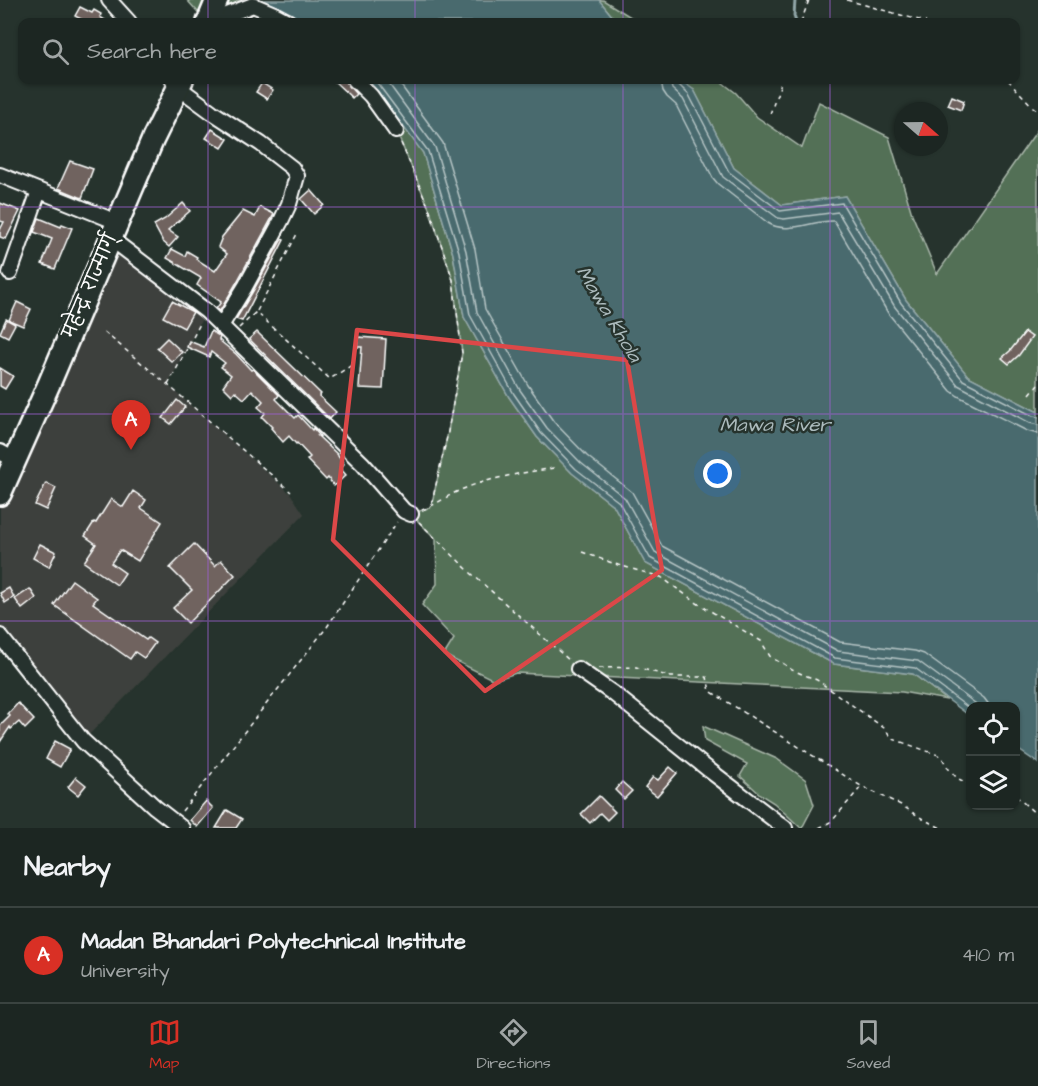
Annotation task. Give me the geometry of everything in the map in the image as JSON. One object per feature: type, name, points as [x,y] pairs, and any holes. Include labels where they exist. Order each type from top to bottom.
[{"type":"highway","name":"महेन्द्र राज्मार्ग्","points":[[0,494],[8,456],[49,384],[176,84]]},
{"type":"street","points":[[109,0],[125,18]]},
{"type":"street","points":[[211,14],[252,5],[282,18]]},
{"type":"street","points":[[179,84],[212,112],[261,144],[292,168],[297,177],[289,204],[245,287],[226,330]]},
{"type":"street","points":[[359,84],[371,96],[396,131]]},
{"type":"street","points":[[0,174],[39,191],[114,230],[226,330],[363,464],[408,512]]},
{"type":"street","points":[[10,273],[39,191]]},
{"type":"street","points":[[0,636],[83,741],[178,825]]},
{"type":"street","points":[[578,669],[614,694],[785,828]]},
{"type":"path","points":[[802,18],[809,0]]},
{"type":"path","points":[[847,0],[912,18]]},
{"type":"path","points":[[770,114],[781,84]]},
{"type":"path","points":[[1012,84],[1038,111]]},
{"type":"path","points":[[396,131],[429,208],[453,280],[462,353],[447,437],[431,507]]},
{"type":"path","points":[[226,330],[256,312],[298,232]]},
{"type":"path","points":[[168,385],[206,311]]},
{"type":"path","points":[[256,312],[330,379],[351,365]]},
{"type":"path","points":[[104,332],[291,492]]},
{"type":"path","points":[[1030,394],[1038,384]]},
{"type":"path","points":[[178,825],[327,627],[408,512],[431,507],[461,489],[499,476],[554,468]]},
{"type":"path","points":[[408,512],[471,574],[578,669]]},
{"type":"path","points":[[582,552],[661,578],[697,603],[761,641],[771,658],[817,680],[884,728],[893,739],[941,756],[957,778],[966,783]]},
{"type":"path","points":[[601,668],[636,667],[671,677],[707,677],[710,691],[861,786],[901,805],[940,828]]},
{"type":"path","points":[[819,828],[832,821],[861,786]]},
{"type":"path","points":[[1020,799],[1038,816]]},
{"type":"highlighted area","points":[[357,330],[627,360],[662,570],[485,691],[333,540]]},
{"type":"shaded area","points":[[110,235],[206,311],[168,385],[290,493],[304,514],[83,741],[0,650],[0,486]]},
{"type":"green space","points":[[187,0],[259,0],[291,18],[281,18],[253,5],[218,18],[203,18]]},
{"type":"green space","points":[[599,0],[603,0],[632,18],[614,18]]},
{"type":"green space","points":[[358,84],[374,86],[423,153],[453,254],[464,317],[509,397],[537,437],[572,473],[614,506],[645,563],[834,664],[913,674],[947,700],[902,692],[516,673],[494,680],[444,655],[454,639],[422,605],[437,584],[436,539],[411,514],[431,507],[447,437],[462,353],[453,280],[429,208],[396,131]]},
{"type":"green space","points":[[686,84],[724,84],[736,93],[757,117],[802,148],[819,102],[889,137],[912,214],[937,274],[1038,129],[1038,412],[968,376],[906,300],[845,196],[782,205],[734,168],[694,90]]},
{"type":"green space","points":[[703,726],[777,759],[806,780],[814,805],[802,828],[740,776],[747,764],[705,741]]},
{"type":"water","points":[[259,0],[599,0],[614,18],[291,18]]},
{"type":"water","name":"Mawa River","points":[[371,84],[686,84],[694,90],[734,168],[782,205],[845,196],[906,300],[968,376],[1038,412],[1038,763],[1020,751],[1020,702],[966,702],[966,713],[913,674],[834,664],[645,563],[614,506],[572,473],[537,437],[509,397],[464,317],[453,254],[423,153]]},
{"type":"building","points":[[80,7],[92,13],[94,10],[101,14],[102,18],[79,18],[75,16]]},
{"type":"building","points":[[261,84],[273,90],[267,99],[256,92]]},
{"type":"building","points":[[337,84],[348,84],[356,94],[352,98]]},
{"type":"building","points":[[952,96],[964,101],[961,110],[948,105]]},
{"type":"building","points":[[212,129],[228,139],[222,148],[206,138]]},
{"type":"building","points":[[70,161],[93,169],[82,198],[58,188]]},
{"type":"building","points":[[311,190],[324,205],[314,214],[301,199]]},
{"type":"building","points":[[0,203],[20,211],[6,239],[0,237],[0,230],[4,222],[0,221]]},
{"type":"building","points":[[183,203],[190,211],[168,230],[178,237],[169,247],[162,241],[154,225],[165,219]]},
{"type":"building","points":[[260,207],[274,214],[220,311],[216,309],[221,302],[197,285],[201,278],[167,258],[172,249],[185,256],[187,251],[215,271],[227,254],[218,247],[222,237],[243,211],[255,217]]},
{"type":"building","points":[[39,218],[61,227],[62,224],[72,228],[55,269],[42,264],[52,239],[34,232]]},
{"type":"building","points":[[282,239],[284,240],[242,321],[236,319],[253,291]]},
{"type":"building","points":[[172,301],[193,312],[184,328],[163,317]]},
{"type":"building","points":[[17,302],[31,309],[23,326],[9,320]]},
{"type":"building","points":[[6,319],[15,324],[8,337],[0,333]]},
{"type":"building","points":[[211,331],[279,395],[276,399],[295,418],[298,415],[338,455],[344,464],[340,468],[346,475],[334,486],[307,460],[310,457],[297,443],[289,436],[283,442],[271,428],[262,417],[265,413],[258,407],[263,401],[252,390],[244,399],[235,391],[232,395],[223,386],[231,375],[221,367],[225,363],[211,352],[209,357],[187,347],[189,341],[204,347]]},
{"type":"building","points":[[257,332],[321,394],[319,396],[336,412],[330,419],[249,339]]},
{"type":"building","points":[[1025,332],[1032,337],[1009,364],[1002,358]]},
{"type":"building","points":[[358,337],[386,339],[383,389],[359,388],[362,347],[357,347]]},
{"type":"building","points":[[167,338],[182,352],[172,362],[157,348]]},
{"type":"building","points":[[0,368],[13,376],[5,389],[0,386]]},
{"type":"building","points":[[177,400],[185,407],[171,424],[163,418]]},
{"type":"building","points":[[46,483],[56,488],[46,510],[35,505]]},
{"type":"building","points":[[133,491],[146,500],[141,508],[162,522],[138,561],[120,550],[111,563],[125,573],[117,585],[84,562],[96,544],[85,536],[111,499],[123,507]]},
{"type":"building","points":[[40,544],[56,552],[49,567],[33,558]]},
{"type":"building","points":[[194,544],[215,566],[221,560],[235,575],[188,623],[173,608],[192,590],[170,568]]},
{"type":"building","points":[[72,580],[97,598],[93,603],[146,640],[148,638],[155,643],[144,658],[135,652],[130,659],[54,605]]},
{"type":"building","points":[[9,588],[14,597],[5,603],[0,593]]},
{"type":"building","points":[[30,589],[36,598],[22,609],[15,599]]},
{"type":"building","points":[[18,703],[34,720],[25,729],[19,722],[11,729],[10,727],[0,742],[0,726]]},
{"type":"building","points":[[55,741],[70,749],[60,767],[46,759]]},
{"type":"building","points":[[670,767],[677,773],[657,796],[645,787],[653,777],[658,780]]},
{"type":"building","points":[[76,777],[86,785],[78,795],[68,787]]},
{"type":"building","points":[[622,782],[632,791],[624,799],[615,790]]},
{"type":"building","points":[[599,796],[615,812],[607,820],[600,813],[590,823],[581,814]]},
{"type":"building","points":[[206,801],[213,808],[197,827],[190,820]]},
{"type":"building","points":[[227,810],[242,819],[236,828],[216,828]]},
{"type":"waterway","points":[[795,0],[795,18]]},
{"type":"place","name":"Madan Bhandari Polytechnical Institute","points":[[131,450]]},
{"type":"water label","name":"Mawa Khola","points":[[609,314]]}]
